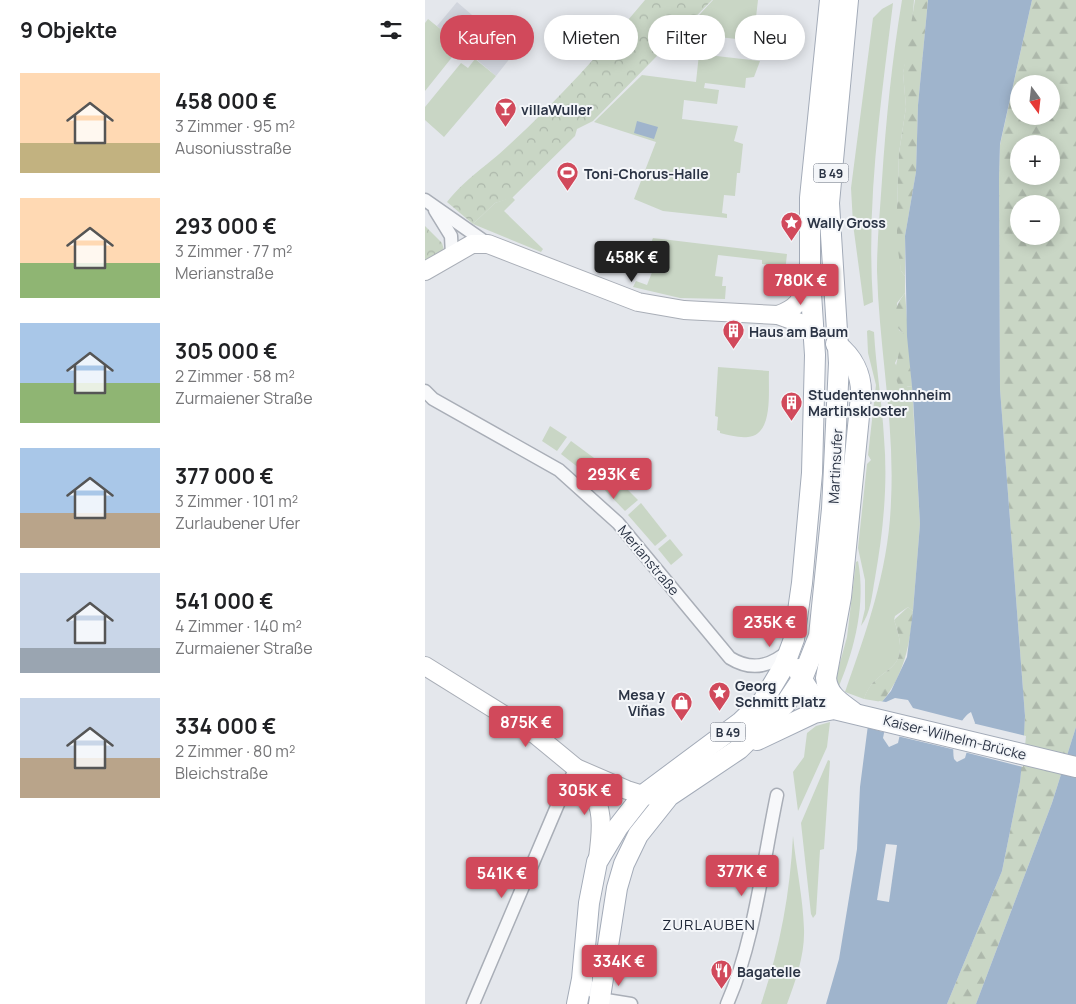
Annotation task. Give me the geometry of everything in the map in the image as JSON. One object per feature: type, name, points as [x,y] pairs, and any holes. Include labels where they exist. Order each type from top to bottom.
[{"type":"main road","name":"B 49","points":[[814,328],[810,278],[810,198],[830,0]]},
{"type":"main road","name":"B 49","points":[[839,347],[829,203],[848,0]]},
{"type":"main road","points":[[425,272],[472,244],[488,244],[638,302],[684,310],[777,315],[814,328],[839,347]]},
{"type":"main road","points":[[777,315],[789,311],[799,303],[810,278]]},
{"type":"main road","name":"Martinsufer","points":[[802,679],[796,665],[792,641],[802,583],[812,472],[815,393],[814,328]]},
{"type":"main road","name":"Martinsufer","points":[[802,679],[819,636],[823,610],[835,463],[839,347]]},
{"type":"main road","name":"Martinsufer","points":[[833,702],[826,670],[841,597],[861,391],[858,372],[839,347]]},
{"type":"main road","name":"B 49","points":[[577,1004],[582,979],[589,903],[597,862],[618,827],[643,795],[741,722],[763,702],[777,680],[792,641]]},
{"type":"main road","points":[[425,666],[536,735],[576,768],[643,795],[669,796]]},
{"type":"main road","name":"B 49","points":[[599,1001],[617,888],[624,864],[638,835],[669,796],[739,749],[786,702],[802,679]]},
{"type":"main road","points":[[802,679],[833,702]]},
{"type":"main road","name":"Kaiser-Wilhelm-Brücke","points":[[739,749],[806,716],[824,710],[833,702],[1076,767]]},
{"type":"main road","points":[[576,768],[598,803],[602,817],[597,862]]},
{"type":"street","points":[[430,204],[488,244]]},
{"type":"street","points":[[430,204],[451,236],[452,255]]},
{"type":"street","name":"Merianstraße","points":[[425,391],[433,399],[559,470],[618,523],[730,658],[741,665],[756,667],[772,663],[792,641]]},
{"type":"street","points":[[473,1004],[558,804],[576,768]]},
{"type":"street","points":[[727,1004],[737,982],[748,937],[777,795]]},
{"type":"street","points":[[582,979],[599,1001],[631,1004]]},
{"type":"shaded area","points":[[457,2],[472,15],[446,15]]},
{"type":"shaded area","points":[[477,60],[509,60],[496,76]]},
{"type":"green space","points":[[645,0],[712,0],[697,15],[648,15],[648,60],[653,60],[593,121],[577,129],[575,136],[512,198],[495,203],[473,224],[447,202],[477,172],[527,128],[592,60],[638,60],[638,15],[632,15]]},
{"type":"green space","points":[[713,0],[758,0],[756,15],[735,15],[735,39],[725,38],[725,15],[699,15]]},
{"type":"green space","points":[[902,0],[914,0],[911,35],[903,73],[906,107],[899,153],[897,208],[901,271],[905,276],[905,293],[897,303],[899,330],[903,333],[903,347],[895,363],[907,387],[912,386],[920,524],[913,611],[908,607],[895,616],[894,620],[900,652],[897,661],[870,687],[864,699],[845,692],[876,598],[889,526],[892,472],[891,443],[878,300],[877,260],[887,112]]},
{"type":"green space","points":[[915,0],[928,0],[918,105],[916,172],[905,236],[905,276],[901,271],[897,243],[897,208],[899,153],[906,107],[903,73]]},
{"type":"green space","points":[[1032,0],[1076,0],[1076,727],[1052,803],[976,1004],[947,1004],[1002,871],[1020,782],[1025,716],[1000,389],[1000,145],[1010,100],[1010,125],[1060,125],[1060,75],[1015,75]]},
{"type":"green space","points":[[893,3],[873,190],[871,265],[873,302],[864,306],[853,224],[851,188],[873,18],[882,9]]},
{"type":"green space","points":[[428,19],[440,29],[440,60],[450,60],[425,91],[425,23]]},
{"type":"green space","points":[[725,57],[735,58],[735,60],[760,61],[754,77],[746,78],[745,88],[705,83],[704,88],[719,90],[717,104],[684,100],[682,119],[738,126],[734,141],[743,144],[740,173],[737,173],[735,196],[724,195],[722,213],[727,214],[727,218],[663,211],[634,199],[656,142],[594,122],[642,75],[696,82],[698,60],[725,60]]},
{"type":"green space","points":[[476,60],[496,76],[444,137],[425,120],[425,107],[461,63],[468,68]]},
{"type":"green space","points":[[512,197],[515,200],[504,211],[543,249],[541,252],[473,224],[495,203]]},
{"type":"green space","points":[[425,226],[442,243],[444,250],[425,260]]},
{"type":"green space","points":[[653,238],[787,254],[783,290],[767,289],[770,265],[762,264],[762,260],[718,255],[715,276],[723,277],[722,286],[726,286],[725,299],[680,298],[633,287],[636,281],[647,285],[658,257],[647,253]]},
{"type":"green space","points":[[905,293],[912,386],[900,388],[897,381],[896,368],[903,333],[896,324],[895,313]]},
{"type":"green space","points":[[867,331],[874,332],[883,425],[885,491],[872,597],[867,615],[861,626],[865,609],[865,580],[858,548],[867,464],[871,460],[868,455],[876,385],[868,353]]},
{"type":"green space","points":[[718,367],[769,371],[769,400],[766,420],[762,429],[756,434],[748,437],[738,437],[720,433],[717,430],[718,417],[715,416]]},
{"type":"green space","points":[[550,426],[567,437],[557,451],[542,441]]},
{"type":"green space","points":[[571,441],[605,466],[593,479],[561,454]]},
{"type":"green space","points":[[608,470],[638,500],[625,511],[597,482]]},
{"type":"green space","points":[[641,503],[667,536],[655,546],[628,515]]},
{"type":"green space","points":[[670,539],[683,555],[671,565],[658,549]]},
{"type":"green space","points":[[858,561],[861,593],[860,609],[850,656],[839,686],[836,677],[847,637],[856,562]]},
{"type":"green space","points":[[908,607],[913,611],[910,636],[905,659],[896,681],[882,702],[864,699],[870,687],[897,661],[900,652],[894,620]]},
{"type":"green space","points":[[830,722],[827,747],[798,811],[793,772],[804,757],[807,733],[816,726]]},
{"type":"green space","points":[[828,760],[830,761],[824,849],[820,850],[816,914],[813,918],[801,823]]},
{"type":"green space","points":[[793,836],[803,917],[804,938],[801,957],[797,976],[787,1004],[761,1004],[774,962],[783,921]]},
{"type":"water","points":[[928,0],[1032,0],[1015,75],[1010,75],[1010,99],[1000,144],[1000,389],[1025,716],[1020,782],[1002,871],[947,1004],[826,1004],[839,959],[857,849],[860,787],[868,725],[876,709],[891,691],[907,657],[913,611],[920,524],[913,397],[907,336],[905,236],[916,172],[918,105]],"holes":[[[901,699],[906,707],[898,743],[889,747],[883,738],[890,704]],[[971,712],[975,723],[965,758],[957,762],[954,759],[953,753],[959,726],[966,715]]]},
{"type":"water","points":[[637,121],[658,127],[654,139],[634,133]]},
{"type":"water","points":[[1076,727],[1076,1004],[976,1004],[1052,803]]},
{"type":"pier","points":[[895,698],[908,700],[913,708],[964,721],[956,750],[897,736],[904,708],[900,702],[892,705],[887,733],[865,727],[879,701],[886,702]]},
{"type":"pier","points":[[972,723],[1026,736],[1023,767],[964,752]]},
{"type":"pier","points":[[886,844],[897,845],[889,902],[877,900]]},
{"type":"place","name":"villaWuller","points":[[505,128]]},
{"type":"place","name":"Toni-Chorus-Halle","points":[[568,192]]},
{"type":"place","name":"Wally Gross","points":[[791,241]]},
{"type":"place","name":"Haus am Baum","points":[[733,350]]},
{"type":"place","name":"Studentenwohnheim Martinskloster","points":[[792,421]]},
{"type":"place","name":"Georg Schmitt Platz","points":[[719,712]]},
{"type":"place","name":"Mesa y Viñas","points":[[681,721]]},
{"type":"place","name":"Bagatelle","points":[[721,990]]},
{"type":"district","name":"ZURLAUBEN","points":[[709,924]]}]
